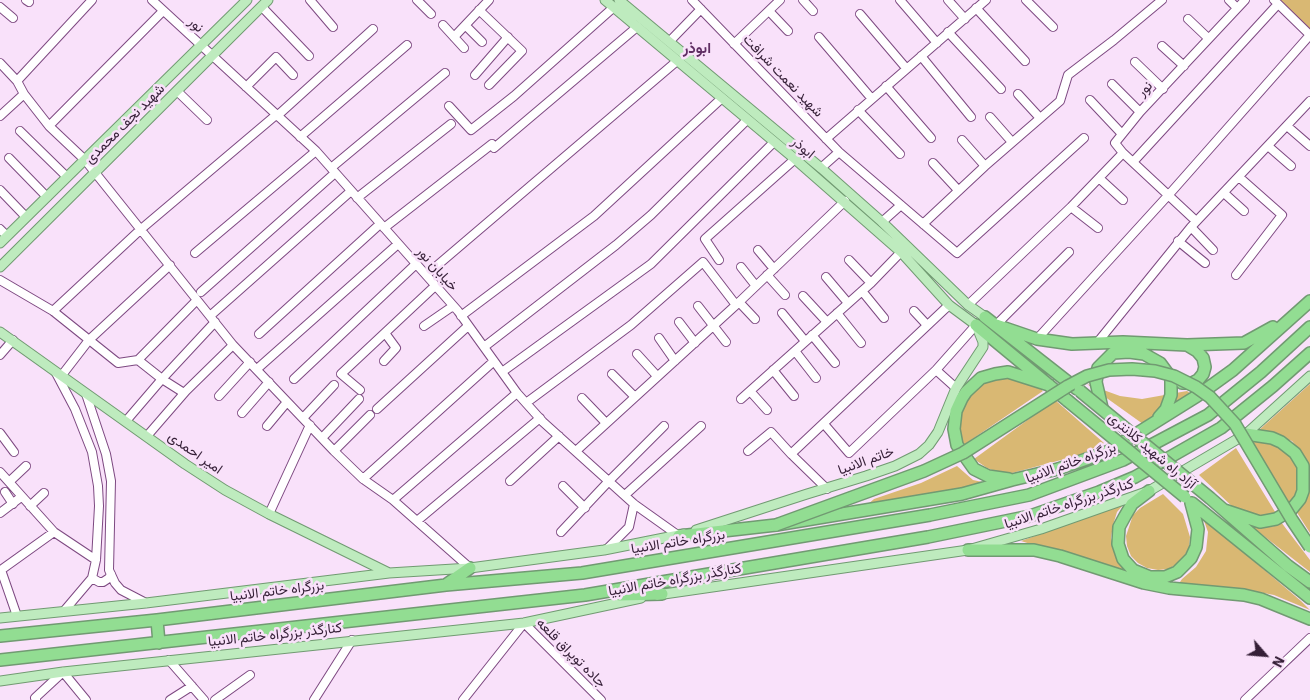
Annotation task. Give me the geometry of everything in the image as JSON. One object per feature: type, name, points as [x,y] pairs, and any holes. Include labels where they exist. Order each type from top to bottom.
[{"type":"highway","points":[[679,536],[776,525],[962,494],[1058,469],[1109,451],[1197,396],[1232,370],[1310,302]]},
{"type":"highway","points":[[996,326],[1037,339],[1072,344],[1123,342],[1187,345],[1244,343],[1265,333],[1300,310]]},
{"type":"highway","name":"آزاد راه شهید کلانتری","points":[[980,321],[996,326],[1102,408],[1288,566],[1310,582]]},
{"type":"highway","name":"آزاد راه شهید کلانتری","points":[[980,321],[1068,401],[1310,598]]},
{"type":"highway","name":"بزرگراه خاتم الانبیا","points":[[3,635],[157,620],[446,585],[582,573],[930,516],[1029,495],[1123,460],[1208,414],[1261,372],[1310,327]]},
{"type":"highway","points":[[1102,408],[1096,382],[1098,368],[1113,353],[1129,352],[1144,354],[1160,362],[1171,378],[1181,383],[1192,383],[1198,380],[1206,367],[1203,358],[1197,351],[1187,345]]},
{"type":"highway","points":[[0,662],[16,658],[159,644],[585,595],[947,533],[1030,516],[1099,492],[1135,477],[1221,428],[1310,353]]},
{"type":"highway","points":[[776,525],[915,474],[962,453],[1087,376],[1108,370],[1132,369],[1155,371],[1174,376],[1196,387],[1210,398],[1235,424],[1310,547]]},
{"type":"highway","points":[[1012,480],[988,476],[974,469],[968,463],[956,445],[954,429],[956,411],[966,392],[981,378],[995,374],[1008,372],[1049,385]]},
{"type":"highway","points":[[1153,424],[1166,409],[1171,395],[1171,378]]},
{"type":"highway","points":[[1224,510],[1260,522],[1276,519],[1291,510],[1300,499],[1303,491],[1303,466],[1295,453],[1282,442],[1272,438],[1246,434]]},
{"type":"highway","points":[[1149,491],[1132,504],[1119,528],[1118,544],[1123,559],[1133,570],[1150,577],[1165,576],[1177,572],[1191,558],[1196,547],[1198,529],[1188,500]]},
{"type":"highway","points":[[968,550],[1034,550],[1060,556],[1144,583],[1169,588],[1244,595],[1261,599],[1310,619]]},
{"type":"highway","points":[[446,585],[470,568]]},
{"type":"highway","points":[[585,595],[662,594]]},
{"type":"highway","points":[[157,620],[159,644]]},
{"type":"main road","name":"شهید نجف محمدی","points":[[0,243],[247,0]]},
{"type":"main road","name":"ابوذر","points":[[606,0],[616,4],[669,42],[821,168],[882,222],[968,305],[980,321]]},
{"type":"main road","name":"شهید نجف محمدی","points":[[0,267],[265,3]]},
{"type":"main road","name":"ابوذر","points":[[616,4],[637,27],[845,201],[901,252],[949,305],[980,321]]},
{"type":"main road","name":"خاتم الانبیا","points":[[679,536],[895,466],[918,454],[929,446],[938,432],[956,388],[983,347],[980,321]]},
{"type":"main road","name":"امیر احمدی","points":[[0,332],[224,490],[268,514],[389,573]]},
{"type":"main road","name":"کنارگذر بزرگراه خاتم الانبیا","points":[[0,681],[169,660],[524,623],[662,594],[968,550],[1041,529],[1149,491],[1246,434],[1310,376]]},
{"type":"main road","points":[[0,618],[389,573],[470,568],[606,549],[679,536]]},
{"type":"street","points":[[18,81],[92,0]]},
{"type":"street","points":[[310,0],[334,27]]},
{"type":"street","points":[[454,37],[489,0]]},
{"type":"street","name":"شهید نعمت شرافت","points":[[692,0],[839,152],[957,253],[1084,138]]},
{"type":"street","points":[[734,44],[780,0]]},
{"type":"street","points":[[803,0],[813,11]]},
{"type":"street","points":[[900,0],[937,43]]},
{"type":"street","points":[[948,0],[965,19]]},
{"type":"street","points":[[826,139],[986,0]]},
{"type":"street","points":[[1026,0],[1053,27]]},
{"type":"street","points":[[923,224],[984,166],[1060,101],[1068,75],[1162,0]]},
{"type":"street","points":[[1229,0],[1237,8]]},
{"type":"street","name":"نور","points":[[1122,134],[1140,112],[1245,0]]},
{"type":"street","points":[[420,1],[431,14]]},
{"type":"street","name":"نور","points":[[157,2],[163,11],[212,57]]},
{"type":"street","points":[[1037,339],[1310,35],[1276,2],[1133,162]]},
{"type":"street","points":[[265,3],[309,56]]},
{"type":"street","points":[[449,106],[471,130],[514,96],[616,4]]},
{"type":"street","points":[[0,7],[13,18]]},
{"type":"street","points":[[976,8],[1024,61]]},
{"type":"street","points":[[669,42],[701,9]]},
{"type":"street","points":[[480,10],[522,51],[489,85]]},
{"type":"street","points":[[49,126],[163,11]]},
{"type":"street","points":[[769,11],[788,30]]},
{"type":"street","points":[[860,14],[906,68]]},
{"type":"street","points":[[1188,19],[1208,38]]},
{"type":"street","points":[[442,25],[464,48]]},
{"type":"street","points":[[466,26],[482,42]]},
{"type":"street","points":[[259,334],[382,226],[492,144],[494,148],[637,27]]},
{"type":"street","points":[[53,311],[140,230],[373,30]]},
{"type":"street","points":[[948,32],[1002,89]]},
{"type":"street","points":[[475,75],[508,37]]},
{"type":"street","points":[[819,37],[872,99]]},
{"type":"street","points":[[300,137],[407,45]]},
{"type":"street","points":[[1162,46],[1184,66]]},
{"type":"street","points":[[921,56],[971,117]]},
{"type":"street","name":"خیابان نور","points":[[212,57],[316,151],[453,306],[517,393],[540,418],[608,482],[634,504],[679,536]]},
{"type":"street","points":[[246,87],[276,57],[293,75]]},
{"type":"street","points":[[426,275],[677,61]]},
{"type":"street","points":[[1135,62],[1163,89]]},
{"type":"street","points":[[0,63],[18,81],[24,94],[49,126],[95,172],[233,345],[363,479],[393,500],[470,568]]},
{"type":"street","points":[[201,292],[333,170],[445,73]]},
{"type":"street","points":[[1112,84],[1140,112]]},
{"type":"street","points":[[886,86],[931,138]]},
{"type":"street","points":[[177,92],[207,120]]},
{"type":"street","points":[[0,116],[24,94]]},
{"type":"street","points":[[1018,94],[1040,118]]},
{"type":"street","points":[[461,316],[594,216],[722,98]]},
{"type":"street","points":[[1090,100],[1122,134],[1115,143],[1123,153],[1168,195],[1194,224],[1213,250]]},
{"type":"street","points":[[1097,343],[1178,241],[1310,101]]},
{"type":"street","points":[[858,110],[900,154]]},
{"type":"street","points":[[990,117],[1012,142]]},
{"type":"street","points":[[484,347],[616,246],[651,215],[747,120]]},
{"type":"street","points":[[357,198],[451,124]]},
{"type":"street","points":[[1287,126],[1310,146]]},
{"type":"street","points":[[20,131],[67,178]]},
{"type":"street","points":[[962,140],[984,166]]},
{"type":"street","points":[[502,372],[651,264],[774,142]]},
{"type":"street","points":[[1268,146],[1291,166]]},
{"type":"street","points":[[196,253],[316,151]]},
{"type":"street","points":[[821,168],[839,152]]},
{"type":"street","points":[[968,305],[1071,207],[1123,153]]},
{"type":"street","points":[[9,158],[47,197]]},
{"type":"street","points":[[719,260],[705,239],[795,159]]},
{"type":"street","points":[[933,163],[958,190]]},
{"type":"street","points":[[1236,275],[1282,216],[1239,177]]},
{"type":"street","points":[[1099,178],[1123,200]]},
{"type":"street","points":[[0,190],[26,217]]},
{"type":"street","points":[[126,421],[213,319],[351,191]]},
{"type":"street","points":[[1224,193],[1244,211]]},
{"type":"street","points":[[576,451],[738,303],[845,201]]},
{"type":"street","points":[[882,222],[901,205]]},
{"type":"street","points":[[1071,207],[1098,228]]},
{"type":"street","points":[[0,229],[7,236]]},
{"type":"street","points":[[1178,241],[1205,263]]},
{"type":"street","points":[[257,369],[398,244]]},
{"type":"street","points":[[758,250],[774,269]]},
{"type":"street","points":[[741,399],[871,283],[901,252]]},
{"type":"street","points":[[996,326],[1069,252]]},
{"type":"street","points":[[849,260],[871,283]]},
{"type":"street","points":[[526,403],[631,325],[702,262],[738,303],[755,319]]},
{"type":"street","points":[[294,379],[416,264]]},
{"type":"street","points":[[64,611],[92,578],[96,560],[99,506],[98,486],[92,452],[59,373],[89,340],[170,265]]},
{"type":"street","points":[[741,267],[756,286]]},
{"type":"street","points":[[767,275],[785,295]]},
{"type":"street","points":[[826,277],[848,303]]},
{"type":"street","points":[[0,280],[53,311],[118,363],[138,360],[197,300]]},
{"type":"street","points":[[360,390],[341,374],[436,286]]},
{"type":"street","points":[[862,291],[884,318]]},
{"type":"street","points":[[803,296],[826,322]]},
{"type":"street","points":[[790,454],[949,305]]},
{"type":"street","points":[[424,326],[453,306]]},
{"type":"street","points":[[698,306],[726,342]]},
{"type":"street","points":[[914,311],[928,325]]},
{"type":"street","points":[[782,313],[805,342]]},
{"type":"street","points":[[837,313],[861,342]]},
{"type":"street","points":[[824,424],[850,453],[936,370],[980,321]]},
{"type":"street","points":[[679,322],[695,342]]},
{"type":"street","points":[[377,409],[468,326]]},
{"type":"street","points":[[384,361],[396,348],[385,333]]},
{"type":"street","points":[[812,335],[835,363]]},
{"type":"street","points":[[659,338],[675,361]]},
{"type":"street","points":[[0,354],[13,340]]},
{"type":"street","points":[[147,436],[184,393],[233,345]]},
{"type":"street","points":[[794,351],[816,378]]},
{"type":"street","points":[[637,354],[658,376]]},
{"type":"street","points":[[138,360],[184,393]]},
{"type":"street","points":[[363,479],[494,361]]},
{"type":"street","points":[[219,396],[250,362]]},
{"type":"street","points":[[773,370],[794,396]]},
{"type":"street","points":[[936,370],[956,388]]},
{"type":"street","points":[[612,374],[635,397]]},
{"type":"street","points":[[242,414],[269,382]]},
{"type":"street","points":[[303,418],[334,385]]},
{"type":"street","points":[[750,391],[767,410]]},
{"type":"street","points":[[393,500],[517,393]]},
{"type":"street","points":[[86,394],[106,454],[111,481],[109,555],[111,574],[114,583],[121,590],[146,602]]},
{"type":"street","points":[[582,398],[606,423]]},
{"type":"street","points":[[322,438],[359,399]]},
{"type":"street","points":[[266,426],[287,402]]},
{"type":"street","points":[[334,451],[370,415]]},
{"type":"street","points":[[417,521],[540,418]]},
{"type":"street","points":[[268,514],[310,426]]},
{"type":"street","points":[[561,532],[664,426]]},
{"type":"street","points":[[625,495],[700,426]]},
{"type":"street","points":[[748,451],[771,432],[790,454],[827,489]]},
{"type":"street","points":[[0,433],[14,452]]},
{"type":"street","points":[[510,481],[559,436]]},
{"type":"street","points":[[8,482],[26,466]]},
{"type":"street","points":[[0,472],[54,532],[96,560]]},
{"type":"street","points":[[563,486],[585,508]]},
{"type":"street","points":[[5,492],[12,504]]},
{"type":"street","points":[[30,506],[44,493]]},
{"type":"street","points":[[0,514],[21,497]]},
{"type":"street","points":[[606,549],[629,527],[634,504]]},
{"type":"street","points":[[17,616],[1,570],[54,532]]},
{"type":"street","points":[[92,578],[103,582],[111,574]]},
{"type":"street","points":[[463,700],[524,623]]},
{"type":"street","name":"جاده توپراق قلعه","points":[[524,623],[600,700]]},
{"type":"street","points":[[1244,700],[1310,638]]},
{"type":"street","points":[[314,700],[352,640]]},
{"type":"street","points":[[169,660],[204,700]]},
{"type":"street","points":[[36,700],[35,698],[63,672],[86,700]]},
{"type":"street","points":[[215,700],[250,675]]},
{"type":"street","points":[[170,700],[192,686]]},
{"type":"shaded area","points":[[1279,0],[1310,0],[1310,30]]},
{"type":"shaded area","points":[[1011,377],[1034,384],[1043,391],[962,446],[959,438],[960,410],[973,391],[985,383]]},
{"type":"shaded area","points":[[1087,384],[1120,396],[1142,399],[1187,391],[1190,393],[1143,424]]},
{"type":"shaded area","points":[[1310,384],[1310,475],[1305,457],[1292,441],[1258,431]]},
{"type":"shaded area","points":[[1055,400],[1104,443],[1080,455],[1012,473],[998,472],[987,468],[974,459]]},
{"type":"shaded area","points":[[1250,440],[1274,444],[1292,456],[1299,471],[1298,492],[1290,504]]},
{"type":"shaded area","points":[[1236,448],[1277,515],[1267,518],[1236,510],[1199,475]]},
{"type":"shaded area","points":[[957,466],[973,480],[987,483],[867,505],[874,499],[921,483]]},
{"type":"shaded area","points":[[1310,475],[1310,533],[1296,511],[1307,494]]},
{"type":"shaded area","points":[[1163,494],[1183,514],[1190,537],[1189,547],[1184,557],[1168,569],[1158,570],[1147,568],[1131,556],[1126,536],[1133,515],[1140,508]]},
{"type":"shaded area","points":[[1124,504],[1117,512],[1111,538],[1115,554],[1121,565],[1135,577],[1021,541]]},
{"type":"shaded area","points":[[1203,518],[1310,610],[1274,595],[1238,588],[1178,585],[1196,567],[1206,551],[1208,532]]},
{"type":"shaded area","points":[[1281,522],[1310,560],[1310,572],[1251,526],[1272,527]]},
{"type":"district","name":"ابوذر","points":[[697,49]]}]
